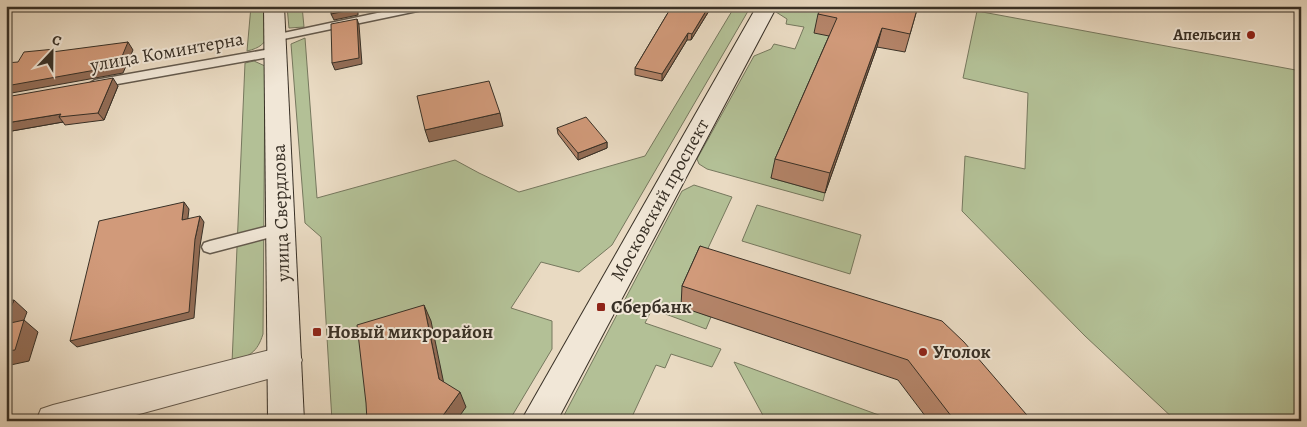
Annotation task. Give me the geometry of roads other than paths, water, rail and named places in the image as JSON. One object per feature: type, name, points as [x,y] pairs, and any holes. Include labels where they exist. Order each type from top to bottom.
[{"type":"street","name":"улица Свердлова","points":[[274,6],[286,360],[286,421]]},
{"type":"street","name":"Московский проспект","points":[[538,421],[767,6]]},
{"type":"street","points":[[53,421],[286,360]]},
{"type":"lane","name":"улица Коминтерна","points":[[83,86],[275,45],[427,6]]},
{"type":"lane","points":[[210,247],[281,229]]},
{"type":"place","name":"Апельсин","points":[[1251,35]]},
{"type":"place","name":"Сбербанк","points":[[601,307]]},
{"type":"place","name":"Новый микрорайон","points":[[317,332]]},
{"type":"place","name":"Уголок","points":[[923,352]]}]
